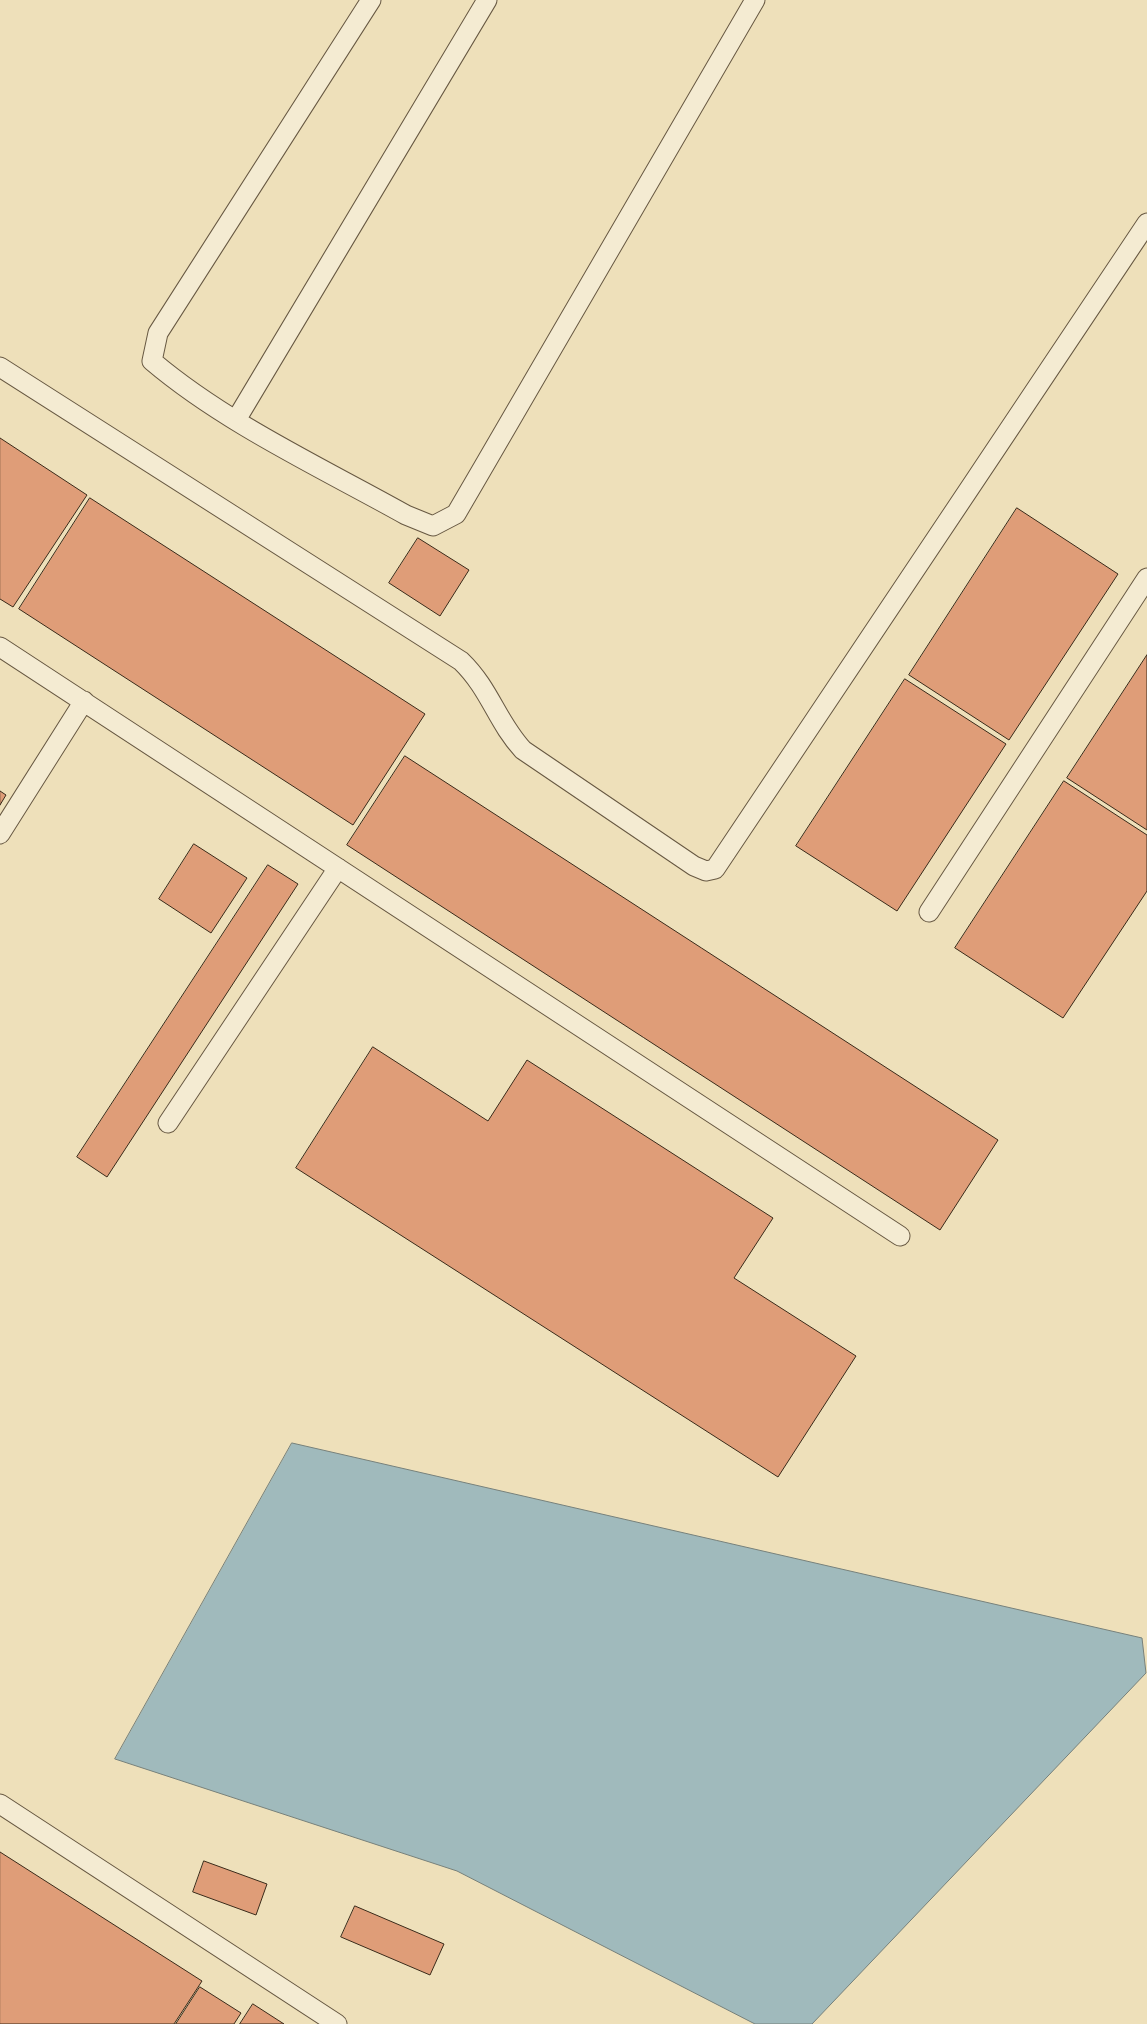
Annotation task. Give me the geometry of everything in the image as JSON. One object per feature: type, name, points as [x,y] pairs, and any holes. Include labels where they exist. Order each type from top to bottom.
[{"type":"lane","points":[[371,0],[158,333],[152,361],[175,380],[236,420],[406,515],[433,526],[456,514],[755,0]]},
{"type":"lane","points":[[236,420],[486,0]]},
{"type":"lane","points":[[0,367],[461,661],[473,673],[490,697],[511,738],[523,750],[694,866],[706,871],[715,869],[1147,224]]},
{"type":"lane","points":[[929,912],[1147,578]]},
{"type":"lane","points":[[0,648],[900,1236]]},
{"type":"lane","points":[[0,834],[84,702]]},
{"type":"lane","points":[[168,1123],[338,868]]},
{"type":"lane","points":[[0,1804],[337,2024]]},
{"type":"water","points":[[292,1443],[1142,1638],[1146,1673],[812,2024],[755,2024],[457,1871],[115,1759]]},
{"type":"building","points":[[0,438],[87,495],[13,607],[0,599]]},
{"type":"building","points":[[90,498],[425,714],[353,825],[19,609]]},
{"type":"building","points":[[1017,508],[1118,574],[1009,740],[909,675]]},
{"type":"building","points":[[418,538],[469,570],[440,616],[389,583]]},
{"type":"building","points":[[1147,655],[1147,830],[1067,778]]},
{"type":"building","points":[[905,679],[1006,744],[897,911],[796,846]]},
{"type":"building","points":[[405,756],[998,1140],[940,1230],[347,845]]},
{"type":"building","points":[[1064,781],[1147,835],[1147,891],[1063,1018],[955,948]]},
{"type":"building","points":[[0,791],[6,795],[0,805]]},
{"type":"building","points":[[194,844],[247,878],[211,933],[159,899]]},
{"type":"building","points":[[268,865],[298,884],[107,1177],[77,1157]]},
{"type":"building","points":[[373,1047],[488,1121],[527,1060],[773,1218],[734,1278],[856,1356],[778,1477],[296,1168]]},
{"type":"building","points":[[0,1852],[202,1981],[174,2024],[0,2024]]},
{"type":"building","points":[[204,1861],[267,1884],[256,1915],[193,1892]]},
{"type":"building","points":[[355,1906],[444,1944],[430,1975],[341,1937]]},
{"type":"building","points":[[200,1987],[241,2013],[234,2024],[176,2024]]},
{"type":"building","points":[[253,2004],[284,2024],[240,2024]]}]
